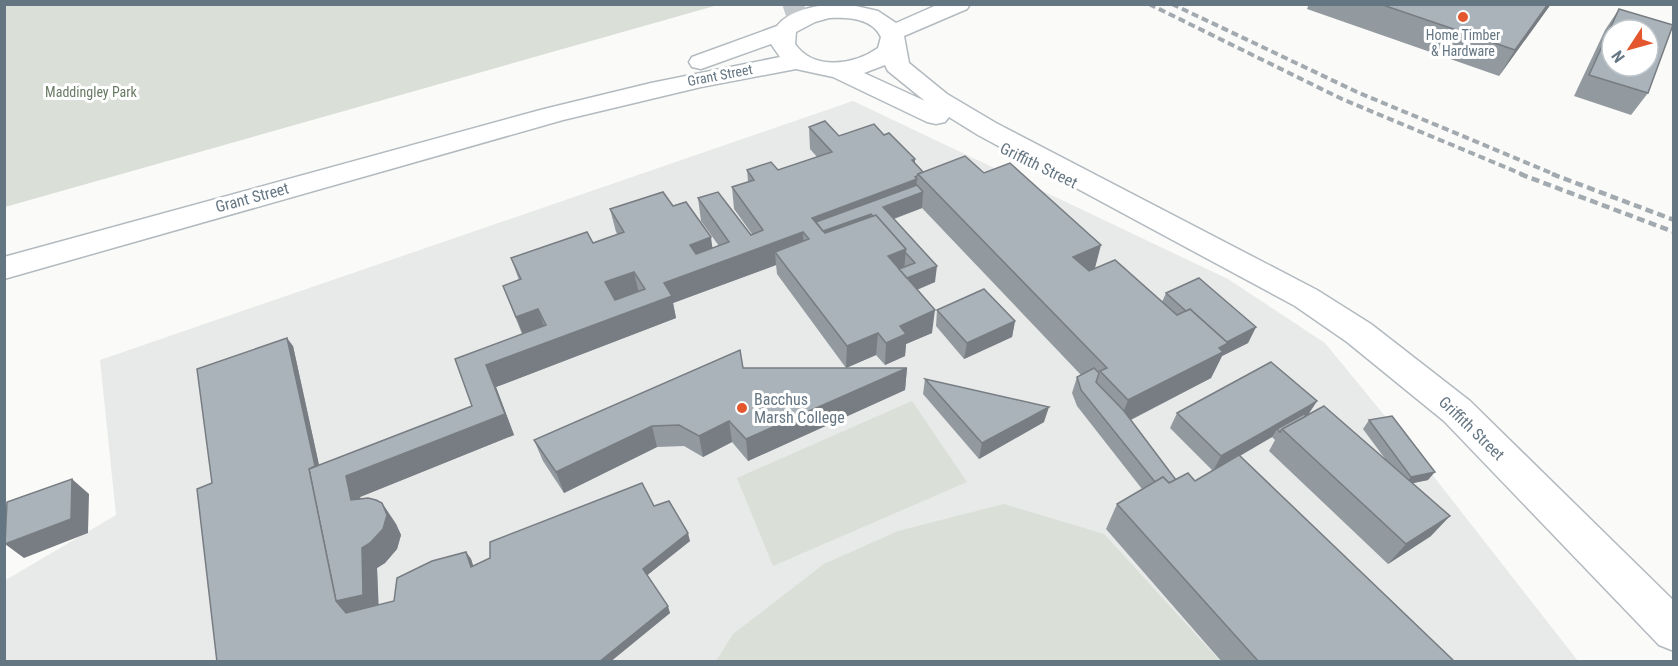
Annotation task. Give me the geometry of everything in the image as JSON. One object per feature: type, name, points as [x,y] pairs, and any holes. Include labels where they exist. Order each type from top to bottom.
[{"type":"main road","points":[[892,38],[959,4]]},
{"type":"main road","points":[[849,10],[891,7]]},
{"type":"main road","points":[[849,10],[878,20],[892,38]]},
{"type":"main road","name":"Grant Street","points":[[500,128],[722,55],[792,18],[820,12],[849,10]]},
{"type":"main road","points":[[792,18],[783,39],[786,49],[800,61],[819,67],[836,69],[873,62],[889,51],[892,38]]},
{"type":"main road","name":"Griffith Street","points":[[892,38],[897,66],[938,99],[987,129],[1306,298],[1359,333],[1457,411],[1674,631]]},
{"type":"main road","name":"Grant Street","points":[[4,268],[184,215],[500,128],[680,83],[734,71],[800,61]]},
{"type":"main road","name":"Griffith Street","points":[[836,69],[1240,263]]},
{"type":"shaded area","name":"Bacchus Marsh College","points":[[853,101],[1228,279],[1325,343],[1417,455],[1578,661],[5,661],[4,581],[116,515],[100,360]]},
{"type":"green space","name":"Maddingley Park","points":[[5,4],[718,4],[718,5],[5,207]]},
{"type":"green space","points":[[912,401],[967,482],[773,566],[737,478]]},
{"type":"green space","points":[[1004,504],[1104,534],[1220,661],[716,661],[733,634],[824,564],[898,531]]},
{"type":"building","points":[[1380,4],[1548,4],[1515,50]]},
{"type":"building","points":[[1619,9],[1649,18],[1615,18]]},
{"type":"building","points":[[1660,21],[1673,25],[1660,60]]},
{"type":"building","points":[[1600,51],[1600,78],[1654,78],[1648,93],[1589,75]]},
{"type":"building","points":[[825,121],[839,136],[874,124],[884,135],[889,133],[915,159],[912,160],[923,172],[915,177],[917,179],[812,218],[825,233],[876,215],[906,249],[888,256],[935,310],[900,326],[906,334],[886,343],[878,333],[847,346],[775,252],[809,239],[803,232],[664,283],[672,296],[486,365],[505,414],[346,476],[351,500],[368,498],[376,500],[382,503],[387,515],[383,529],[362,548],[363,595],[336,601],[309,469],[472,406],[455,359],[546,325],[538,309],[516,317],[503,286],[521,279],[511,258],[587,232],[593,243],[624,232],[610,209],[663,192],[673,206],[686,202],[711,237],[690,245],[696,254],[729,242],[698,198],[718,192],[751,235],[763,230],[732,187],[754,180],[747,170],[771,162],[778,170],[832,152],[809,127]],"holes":[[[634,272],[645,289],[615,300],[605,282]]]},
{"type":"building","points":[[965,156],[984,173],[1010,163],[1101,245],[1073,257],[1089,271],[1115,260],[1177,315],[1190,309],[1228,343],[1219,348],[1223,352],[1128,400],[1100,371],[1107,368],[918,174]]},
{"type":"building","points":[[917,185],[923,192],[883,207],[937,266],[907,278],[899,269],[915,263],[905,252],[906,249],[876,215],[871,214],[823,231],[816,222]]},
{"type":"building","points":[[1199,278],[1256,327],[1227,342],[1190,309],[1186,311],[1166,293]]},
{"type":"building","points":[[984,289],[1015,321],[967,343],[937,310]]},
{"type":"building","points":[[287,338],[315,466],[309,469],[336,601],[346,613],[394,601],[397,578],[432,561],[466,552],[471,567],[490,558],[490,542],[642,483],[654,506],[669,501],[688,533],[643,569],[668,606],[599,662],[217,662],[197,489],[212,483],[197,369]]},
{"type":"building","points":[[740,350],[743,368],[907,368],[746,439],[729,421],[699,436],[679,425],[652,426],[556,472],[534,440]]},
{"type":"building","points":[[1271,362],[1317,401],[1221,456],[1177,413]]},
{"type":"building","points":[[1094,368],[1099,373],[1096,382],[1124,411],[1176,480],[1169,483],[1163,477],[1155,482],[1081,390],[1077,377]]},
{"type":"building","points":[[925,379],[1049,407],[982,443]]},
{"type":"building","points":[[1324,406],[1450,516],[1406,544],[1282,429]]},
{"type":"building","points":[[1304,414],[1306,416],[1280,432],[1277,429]]},
{"type":"building","points":[[1392,416],[1435,472],[1411,477],[1369,420]]},
{"type":"building","points":[[1239,455],[1455,662],[1259,662],[1117,504],[1163,477],[1169,483],[1188,473],[1195,481]]},
{"type":"building","points":[[72,479],[71,519],[5,544],[7,502]]},
{"type":"railway","points":[[1149,4],[1342,99],[1524,175]]},
{"type":"railway","points":[[1172,4],[1357,92],[1556,175]]},
{"type":"railway","points":[[1520,174],[1674,232]]},
{"type":"railway","points":[[1552,174],[1674,220]]},
{"type":"place","name":"Home Timber & Hardware","points":[[1463,17]]},
{"type":"place","name":"Bacchus Marsh College","points":[[742,408]]}]
